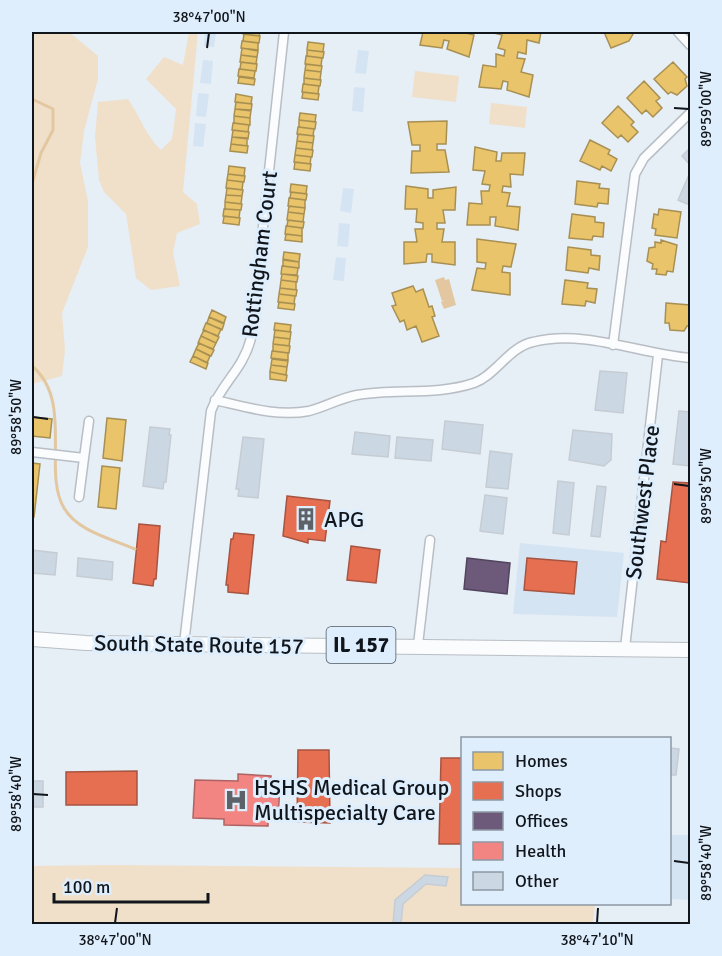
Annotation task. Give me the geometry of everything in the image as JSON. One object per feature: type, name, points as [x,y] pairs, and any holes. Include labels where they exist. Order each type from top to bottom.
[{"type":"main road","name":"South State Route 157","points":[[32,639],[86,643],[418,645],[690,650]]},
{"type":"street","name":"Rottingham Court","points":[[184,644],[205,451],[215,400],[241,367],[251,338],[284,32]]},
{"type":"street","points":[[678,32],[690,45]]},
{"type":"street","points":[[613,345],[635,174],[644,158],[690,113]]},
{"type":"street","points":[[215,400],[285,414],[311,410],[357,395],[438,392],[476,382],[507,356],[531,342],[556,339],[613,345],[658,355],[690,358]]},
{"type":"street","name":"Southwest Place","points":[[625,648],[658,355]]},
{"type":"street","points":[[79,497],[89,422]]},
{"type":"street","points":[[32,452],[84,458]]},
{"type":"street","points":[[418,645],[430,540]]},
{"type":"shaded area","points":[[32,32],[69,32],[98,56],[98,79],[84,131],[80,163],[88,201],[88,247],[62,313],[65,350],[62,376],[32,384]]},
{"type":"shaded area","points":[[189,32],[198,32],[183,192],[197,204],[200,224],[177,233],[173,253],[180,286],[151,290],[136,278],[126,214],[104,192],[99,180],[95,137],[98,102],[128,99],[151,139],[161,150],[172,139],[176,109],[146,79],[164,57],[183,65]]},
{"type":"shaded area","points":[[205,32],[216,32],[214,47],[204,46]]},
{"type":"shaded area","points":[[358,50],[369,51],[366,74],[355,73]]},
{"type":"shaded area","points":[[203,60],[213,61],[211,84],[200,83]]},
{"type":"shaded area","points":[[415,71],[459,76],[456,102],[412,97]]},
{"type":"shaded area","points":[[354,87],[365,88],[363,112],[352,111]]},
{"type":"shaded area","points":[[198,93],[209,94],[206,117],[196,116]]},
{"type":"shaded area","points":[[491,103],[527,107],[525,128],[489,124]]},
{"type":"shaded area","points":[[195,123],[206,124],[203,147],[193,146]]},
{"type":"shaded area","points":[[343,188],[354,189],[351,213],[340,211]]},
{"type":"shaded area","points":[[339,223],[350,224],[348,247],[337,246]]},
{"type":"shaded area","points":[[336,257],[346,258],[344,281],[333,280]]},
{"type":"shaded area","points":[[444,277],[445,280],[449,279],[456,305],[444,309],[441,302],[445,300],[442,301],[435,280]]},
{"type":"shaded area","points":[[520,543],[624,553],[617,617],[513,614]]},
{"type":"shaded area","points":[[671,835],[690,835],[690,900],[671,899]]},
{"type":"shaded area","points":[[32,866],[461,868],[461,905],[595,905],[593,924],[32,924]]},
{"type":"building: Homes","points":[[243,32],[260,32],[259,36],[243,34]]},
{"type":"building: Homes","points":[[423,32],[462,32],[474,35],[469,57],[447,49],[449,41],[444,40],[442,48],[420,45]]},
{"type":"building: Homes","points":[[490,32],[541,32],[539,43],[527,40],[526,54],[518,52],[517,58],[525,59],[521,72],[533,75],[529,97],[507,90],[508,82],[503,81],[501,89],[479,87],[483,65],[496,67],[496,54],[504,56],[505,50],[498,48],[502,35]]},
{"type":"building: Homes","points":[[604,32],[632,32],[633,34],[629,41],[611,48]]},
{"type":"building: Homes","points":[[244,34],[260,36],[259,43],[243,41]]},
{"type":"building: Homes","points":[[242,41],[258,43],[258,50],[241,48]]},
{"type":"building: Homes","points":[[308,42],[324,44],[323,52],[307,50]]},
{"type":"building: Homes","points":[[242,48],[258,51],[257,57],[241,55]]},
{"type":"building: Homes","points":[[307,50],[324,52],[323,58],[307,56]]},
{"type":"building: Homes","points":[[241,55],[257,57],[256,64],[240,62]]},
{"type":"building: Homes","points":[[306,56],[322,58],[321,66],[305,64]]},
{"type":"building: Homes","points":[[241,62],[257,64],[256,71],[240,69]]},
{"type":"building: Homes","points":[[673,62],[687,77],[685,79],[687,86],[677,95],[671,92],[668,94],[654,79]]},
{"type":"building: Homes","points":[[306,64],[322,66],[321,72],[305,70]]},
{"type":"building: Homes","points":[[239,69],[255,71],[254,78],[238,76]]},
{"type":"building: Homes","points":[[305,70],[321,72],[320,80],[304,78]]},
{"type":"building: Homes","points":[[239,77],[255,79],[254,85],[238,83]]},
{"type":"building: Homes","points":[[304,78],[321,80],[320,86],[304,84]]},
{"type":"building: Homes","points":[[644,81],[660,98],[656,101],[662,108],[653,117],[646,110],[642,114],[627,98]]},
{"type":"building: Homes","points":[[303,84],[319,86],[318,94],[302,92]]},
{"type":"building: Homes","points":[[303,92],[319,94],[318,100],[302,98]]},
{"type":"building: Homes","points":[[236,94],[252,97],[251,104],[235,102]]},
{"type":"building: Homes","points":[[236,102],[252,104],[251,111],[235,109]]},
{"type":"building: Homes","points":[[618,106],[634,122],[631,125],[638,132],[628,142],[621,135],[618,138],[602,123]]},
{"type":"building: Homes","points":[[235,109],[251,110],[250,118],[234,116]]},
{"type":"building: Homes","points":[[300,113],[316,115],[315,122],[299,120]]},
{"type":"building: Homes","points":[[234,116],[250,118],[250,125],[234,123]]},
{"type":"building: Homes","points":[[299,120],[316,122],[315,129],[299,127]]},
{"type":"building: Homes","points":[[447,121],[446,144],[437,144],[437,150],[445,150],[449,172],[411,173],[412,151],[420,151],[420,145],[412,145],[408,122]]},
{"type":"building: Homes","points":[[233,123],[249,125],[248,132],[232,130]]},
{"type":"building: Homes","points":[[298,127],[314,129],[313,136],[297,134]]},
{"type":"building: Homes","points":[[233,130],[249,132],[248,139],[232,137]]},
{"type":"building: Homes","points":[[298,134],[314,136],[313,143],[297,141]]},
{"type":"building: Homes","points":[[232,137],[247,138],[247,146],[231,144]]},
{"type":"building: Homes","points":[[590,140],[610,150],[608,154],[617,159],[611,171],[602,166],[600,170],[580,161]]},
{"type":"building: Homes","points":[[297,141],[313,143],[312,150],[296,148]]},
{"type":"building: Homes","points":[[231,144],[248,146],[247,153],[230,151]]},
{"type":"building: Homes","points":[[475,147],[497,152],[496,161],[501,161],[502,153],[525,153],[523,175],[510,174],[511,187],[503,186],[502,192],[510,193],[507,206],[520,207],[518,230],[495,226],[496,217],[490,217],[490,225],[467,225],[469,203],[482,204],[481,191],[489,191],[490,185],[482,184],[485,171],[473,170]]},
{"type":"building: Homes","points":[[296,148],[313,150],[312,157],[295,155]]},
{"type":"building: Homes","points":[[295,155],[311,157],[310,164],[294,162]]},
{"type":"building: Homes","points":[[295,162],[311,164],[310,171],[294,169]]},
{"type":"building: Homes","points":[[229,166],[245,168],[244,176],[228,174]]},
{"type":"building: Homes","points":[[228,174],[245,176],[244,182],[227,180]]},
{"type":"building: Homes","points":[[227,180],[243,182],[242,190],[226,188]]},
{"type":"building: Homes","points":[[577,181],[600,184],[599,188],[609,189],[608,204],[598,203],[597,207],[575,204]]},
{"type":"building: Homes","points":[[291,184],[307,186],[306,194],[290,192]]},
{"type":"building: Homes","points":[[406,186],[428,189],[428,198],[433,198],[433,190],[456,187],[455,210],[443,210],[445,223],[437,223],[437,229],[444,229],[442,242],[455,242],[455,265],[432,262],[432,254],[427,254],[426,262],[404,264],[404,242],[417,242],[415,229],[423,229],[423,223],[416,222],[417,209],[405,209]]},
{"type":"building: Homes","points":[[227,188],[243,190],[242,196],[226,195]]},
{"type":"building: Homes","points":[[291,192],[307,194],[306,200],[290,198]]},
{"type":"building: Homes","points":[[226,195],[242,196],[241,204],[225,202]]},
{"type":"building: Homes","points":[[289,198],[305,200],[305,208],[288,206]]},
{"type":"building: Homes","points":[[225,202],[242,204],[241,210],[225,209]]},
{"type":"building: Homes","points":[[289,206],[305,208],[304,214],[288,212]]},
{"type":"building: Homes","points":[[224,209],[240,210],[239,218],[223,216]]},
{"type":"building: Homes","points":[[659,209],[681,212],[677,238],[655,235],[656,229],[652,228],[654,214],[658,215]]},
{"type":"building: Homes","points":[[288,212],[304,214],[303,222],[287,220]]},
{"type":"building: Homes","points":[[572,214],[595,217],[595,222],[604,223],[603,237],[593,236],[592,240],[569,238]]},
{"type":"building: Homes","points":[[224,216],[240,218],[239,225],[223,223]]},
{"type":"building: Homes","points":[[288,220],[304,222],[303,228],[287,226]]},
{"type":"building: Homes","points":[[286,226],[302,228],[302,236],[285,234]]},
{"type":"building: Homes","points":[[286,234],[302,236],[302,242],[285,240]]},
{"type":"building: Homes","points":[[477,239],[516,244],[511,267],[503,266],[502,272],[510,273],[510,295],[472,290],[477,268],[485,269],[486,263],[477,262]]},
{"type":"building: Homes","points":[[661,240],[677,245],[673,272],[667,271],[666,275],[656,274],[657,269],[652,269],[653,264],[647,261],[649,248],[655,247],[655,242],[661,243]]},
{"type":"building: Homes","points":[[568,247],[591,250],[591,255],[600,256],[599,270],[589,268],[588,273],[566,270]]},
{"type":"building: Homes","points":[[284,252],[300,254],[299,262],[283,259]]},
{"type":"building: Homes","points":[[283,260],[299,262],[299,268],[283,266]]},
{"type":"building: Homes","points":[[282,266],[298,268],[297,275],[281,274]]},
{"type":"building: Homes","points":[[282,274],[298,276],[297,282],[281,280]]},
{"type":"building: Homes","points":[[281,280],[296,282],[296,290],[280,288]]},
{"type":"building: Homes","points":[[565,280],[588,283],[587,288],[597,289],[595,303],[586,301],[585,306],[562,304]]},
{"type":"building: Homes","points":[[413,286],[416,292],[423,289],[429,307],[432,306],[435,316],[432,317],[439,336],[422,342],[416,326],[407,330],[404,320],[400,322],[392,306],[396,305],[392,293]]},
{"type":"building: Homes","points":[[280,288],[297,290],[296,296],[279,294]]},
{"type":"building: Homes","points":[[279,294],[295,296],[294,304],[278,302]]},
{"type":"building: Homes","points":[[279,302],[295,304],[294,310],[278,308]]},
{"type":"building: Homes","points":[[666,303],[690,305],[690,326],[687,326],[684,331],[670,330],[669,323],[665,323]]},
{"type":"building: Homes","points":[[212,310],[226,317],[224,323],[209,317]]},
{"type":"building: Homes","points":[[209,317],[224,324],[222,330],[207,323]]},
{"type":"building: Homes","points":[[206,323],[221,329],[218,336],[203,330]]},
{"type":"building: Homes","points":[[275,323],[291,325],[290,332],[274,330]]},
{"type":"building: Homes","points":[[204,330],[219,337],[216,343],[201,336]]},
{"type":"building: Homes","points":[[275,330],[291,332],[290,339],[274,337]]},
{"type":"building: Homes","points":[[201,336],[216,343],[213,349],[198,343]]},
{"type":"building: Homes","points":[[274,337],[290,339],[289,346],[273,344]]},
{"type":"building: Homes","points":[[199,343],[214,350],[211,356],[196,349]]},
{"type":"building: Homes","points":[[273,344],[290,346],[289,353],[273,351]]},
{"type":"building: Homes","points":[[196,349],[210,356],[207,363],[193,356]]},
{"type":"building: Homes","points":[[272,351],[288,353],[288,360],[271,358]]},
{"type":"building: Homes","points":[[193,356],[208,363],[206,369],[190,362]]},
{"type":"building: Homes","points":[[272,359],[288,361],[287,367],[271,365]]},
{"type":"building: Homes","points":[[271,365],[287,367],[286,375],[270,372]]},
{"type":"building: Homes","points":[[270,372],[287,375],[286,381],[270,379]]},
{"type":"building: Homes","points":[[32,417],[52,419],[50,438],[32,436]]},
{"type":"building: Homes","points":[[107,418],[126,420],[122,461],[103,458]]},
{"type":"building: Homes","points":[[32,463],[40,464],[34,517],[32,517]]},
{"type":"building: Homes","points":[[102,466],[120,468],[116,509],[98,507]]},
{"type":"building: Shops","points":[[673,482],[690,483],[690,583],[657,579],[661,541],[666,542]]},
{"type":"building: Shops","name":"APG","points":[[287,496],[330,501],[325,541],[308,539],[308,543],[283,536]]},
{"type":"building: Shops","points":[[139,524],[160,526],[156,579],[154,579],[153,586],[133,583]]},
{"type":"building: Shops","points":[[234,533],[254,535],[248,594],[228,592],[228,585],[226,585],[231,539]]},
{"type":"building: Shops","points":[[351,546],[380,550],[376,583],[347,580]]},
{"type":"building: Shops","points":[[527,558],[577,562],[574,594],[524,590]]},
{"type":"building: Shops","points":[[298,750],[329,750],[330,823],[297,822]]},
{"type":"building: Shops","points":[[441,758],[461,758],[461,844],[439,844]]},
{"type":"building: Shops","points":[[137,771],[137,805],[66,805],[66,772]]},
{"type":"building: Offices","points":[[467,558],[510,563],[507,594],[464,589]]},
{"type":"building: Health","name":"HSHS Medical Group Multispecialty Care","points":[[238,774],[271,776],[271,783],[280,783],[278,820],[268,820],[268,826],[224,825],[224,819],[193,818],[195,780],[238,781]]},
{"type":"building: Other","points":[[690,148],[690,165],[682,156]]},
{"type":"building: Other","points":[[688,177],[690,179],[690,205],[678,200]]},
{"type":"building: Other","points":[[600,371],[627,373],[623,413],[595,410]]},
{"type":"building: Other","points":[[679,411],[690,412],[690,466],[673,464]]},
{"type":"building: Other","points":[[445,421],[483,425],[480,454],[442,449]]},
{"type":"building: Other","points":[[150,427],[170,429],[166,482],[164,482],[163,489],[143,486]]},
{"type":"building: Other","points":[[573,430],[612,434],[611,460],[604,466],[569,460]]},
{"type":"building: Other","points":[[355,432],[390,436],[388,457],[352,454]]},
{"type":"building: Other","points":[[243,437],[264,439],[258,498],[238,496],[239,489],[236,489]]},
{"type":"building: Other","points":[[397,437],[433,440],[431,461],[395,458]]},
{"type":"building: Other","points":[[490,451],[512,454],[508,489],[486,487]]},
{"type":"building: Other","points":[[558,481],[574,483],[569,535],[553,533]]},
{"type":"building: Other","points":[[597,486],[606,487],[600,537],[591,536]]},
{"type":"building: Other","points":[[485,495],[507,498],[503,534],[480,531]]},
{"type":"building: Other","points":[[32,550],[57,553],[55,575],[32,573]]},
{"type":"building: Other","points":[[78,558],[113,562],[112,580],[77,576]]},
{"type":"building: Other","points":[[671,748],[679,749],[676,775],[671,775]]},
{"type":"building: Other","points":[[32,781],[43,781],[43,807],[32,807]]},
{"type":"building: Other","points":[[425,875],[448,877],[446,886],[426,884],[403,904],[401,924],[393,924],[395,900]]},
{"type":"waterway","points":[[32,99],[53,109],[53,130],[41,153],[32,184]]},
{"type":"waterway","points":[[32,366],[45,381],[52,398],[55,417],[56,475],[58,493],[64,508],[77,523],[106,538],[135,549]]},
{"type":"place","name":"APG","points":[[306,519]]},
{"type":"place","name":"HSHS Medical Group Multispecialty Care","points":[[236,800]]}]
